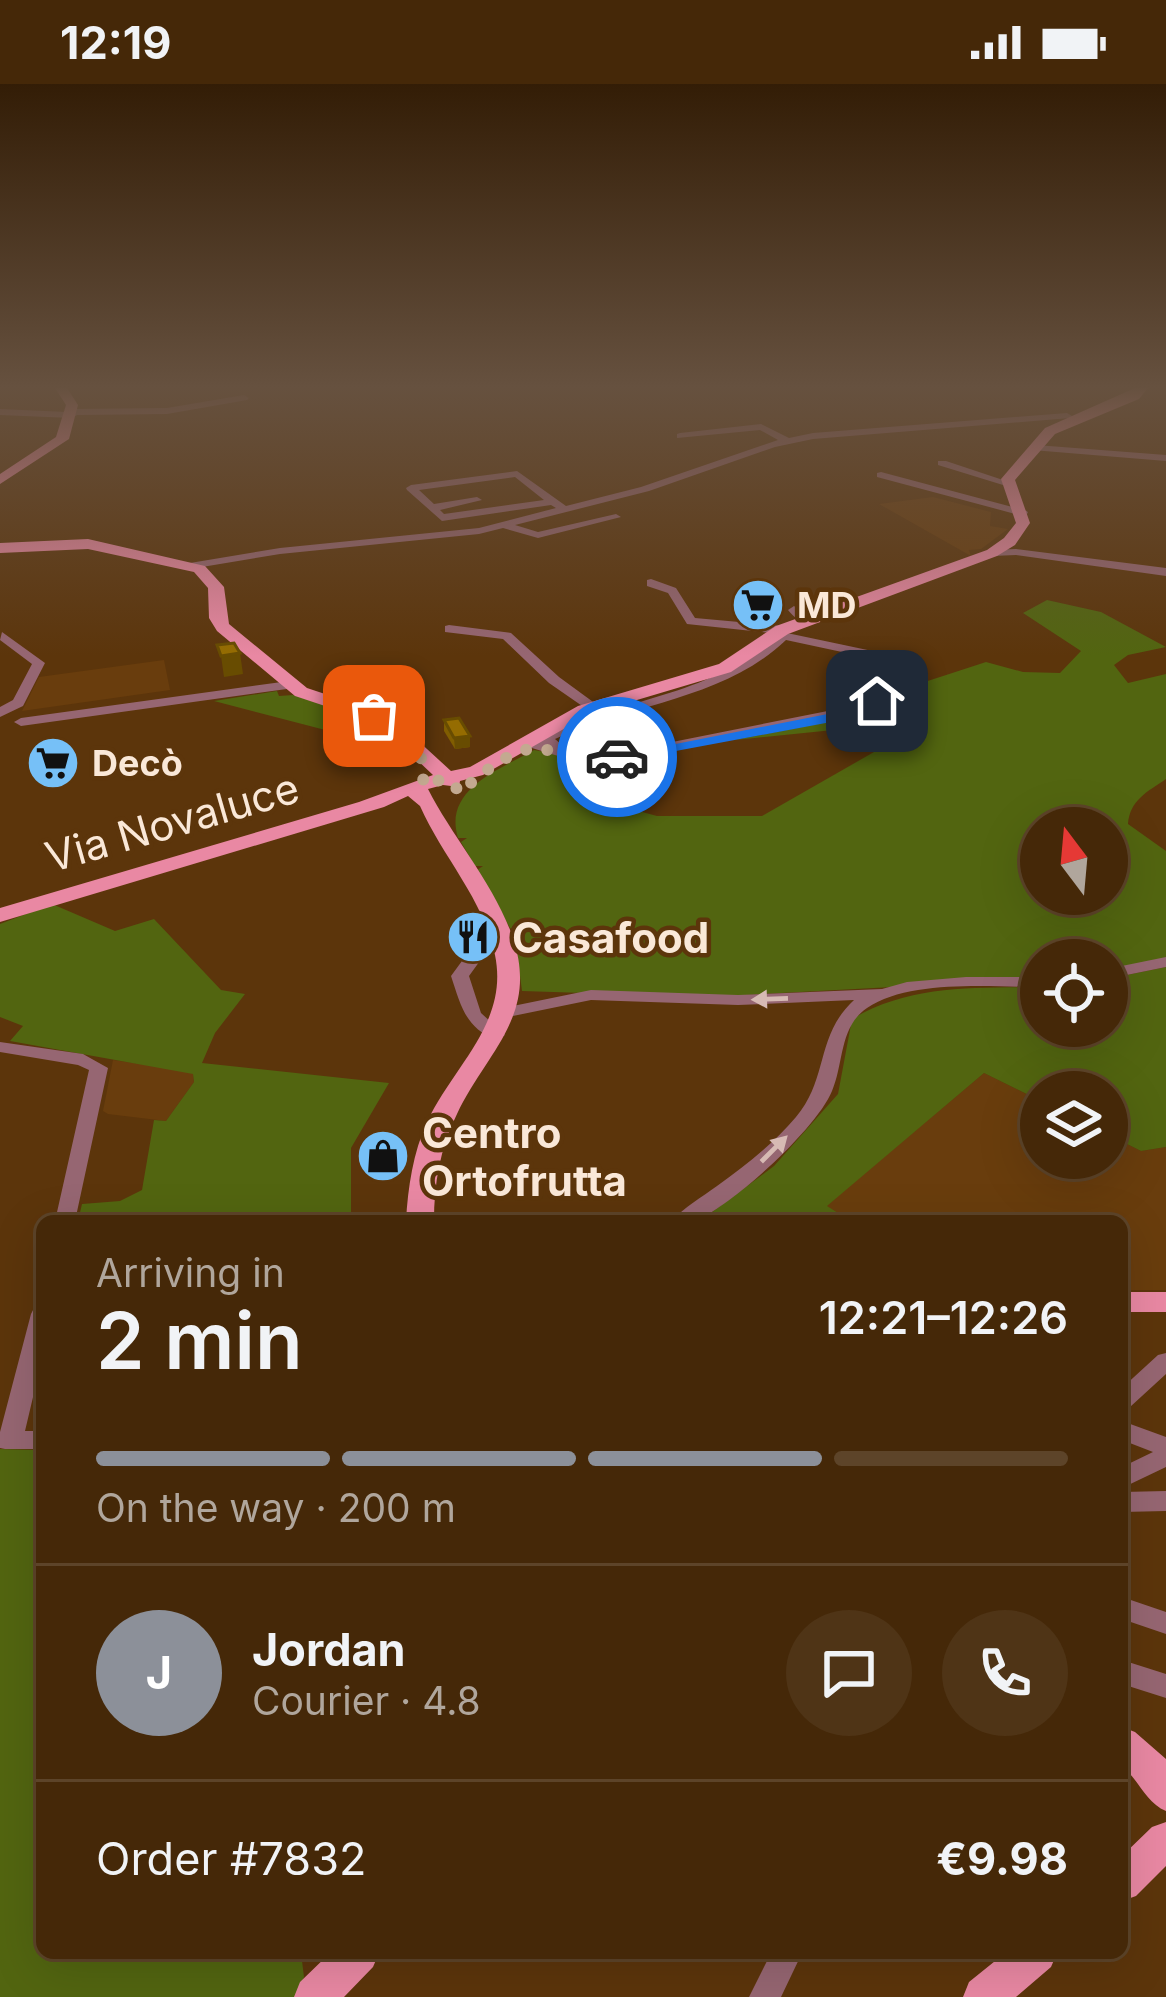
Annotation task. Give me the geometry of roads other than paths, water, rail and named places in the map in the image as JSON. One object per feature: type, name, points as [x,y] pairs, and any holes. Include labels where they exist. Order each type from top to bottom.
[{"type":"main road","points":[[436,784],[544,741],[593,706],[734,665],[801,615],[1010,547],[1022,510],[1006,483],[1011,477]]},
{"type":"main road","points":[[0,548],[88,544],[203,571],[216,587],[217,618],[223,627],[289,685],[316,700],[385,720],[436,784],[445,834],[501,942],[508,975],[500,1024],[436,1130],[420,1188],[420,1215]]},
{"type":"main road","name":"Via Novaluce","points":[[0,916],[436,784],[503,757]]},
{"type":"main road","points":[[1128,1302],[1166,1302]]},
{"type":"main road","points":[[1128,1749],[1148,1765],[1166,1792]]},
{"type":"main road","points":[[1128,1876],[1166,1840]]},
{"type":"main road","points":[[984,1997],[1030,1959]]},
{"type":"street","points":[[408,490],[492,477]]},
{"type":"street","points":[[520,477],[565,510]]},
{"type":"street","points":[[190,566],[503,525],[680,477]]},
{"type":"street","points":[[890,477],[1022,510]]},
{"type":"street","points":[[988,477],[1006,483]]},
{"type":"street","points":[[431,507],[528,482]]},
{"type":"street","points":[[408,490],[442,518],[550,502]]},
{"type":"street","points":[[408,490],[439,536]]},
{"type":"street","points":[[503,525],[538,535],[616,517]]},
{"type":"street","points":[[1010,547],[1166,572]]},
{"type":"street","points":[[544,741],[591,763],[874,706],[891,659],[780,634],[692,621],[672,591],[651,583]]},
{"type":"street","points":[[449,629],[507,635],[554,680],[593,706]]},
{"type":"street","points":[[1,634],[38,663],[14,717]]},
{"type":"street","points":[[503,757],[610,710],[742,670],[780,634]]},
{"type":"street","points":[[14,717],[289,685]]},
{"type":"street","points":[[501,942],[476,954],[460,976],[473,1015],[500,1024],[591,995],[738,1000],[886,994],[944,983],[1020,982]]},
{"type":"street","points":[[1128,970],[1166,962]]},
{"type":"street","points":[[691,1215],[749,1174],[811,1112],[827,1088],[843,1021],[886,994]]},
{"type":"street","points":[[0,1047],[82,1060],[99,1068],[66,1215]]},
{"type":"street","points":[[6,1440],[36,1335]]},
{"type":"street","points":[[1128,1396],[1166,1361]]},
{"type":"street","points":[[1128,1432],[1166,1447]]},
{"type":"street","points":[[1128,1475],[1166,1456]]},
{"type":"street","points":[[1128,1502],[1166,1501]]},
{"type":"street","points":[[1128,1610],[1166,1624]]},
{"type":"street","points":[[1128,1674],[1166,1686]]},
{"type":"street","points":[[764,1997],[784,1959]]},
{"type":"place","name":"MD","points":[[758,605]]},
{"type":"place","name":"Decò","points":[[53,763]]},
{"type":"place","name":"Casafood","points":[[473,937]]},
{"type":"place","name":"Centro Ortofrutta","points":[[383,1156]]}]
